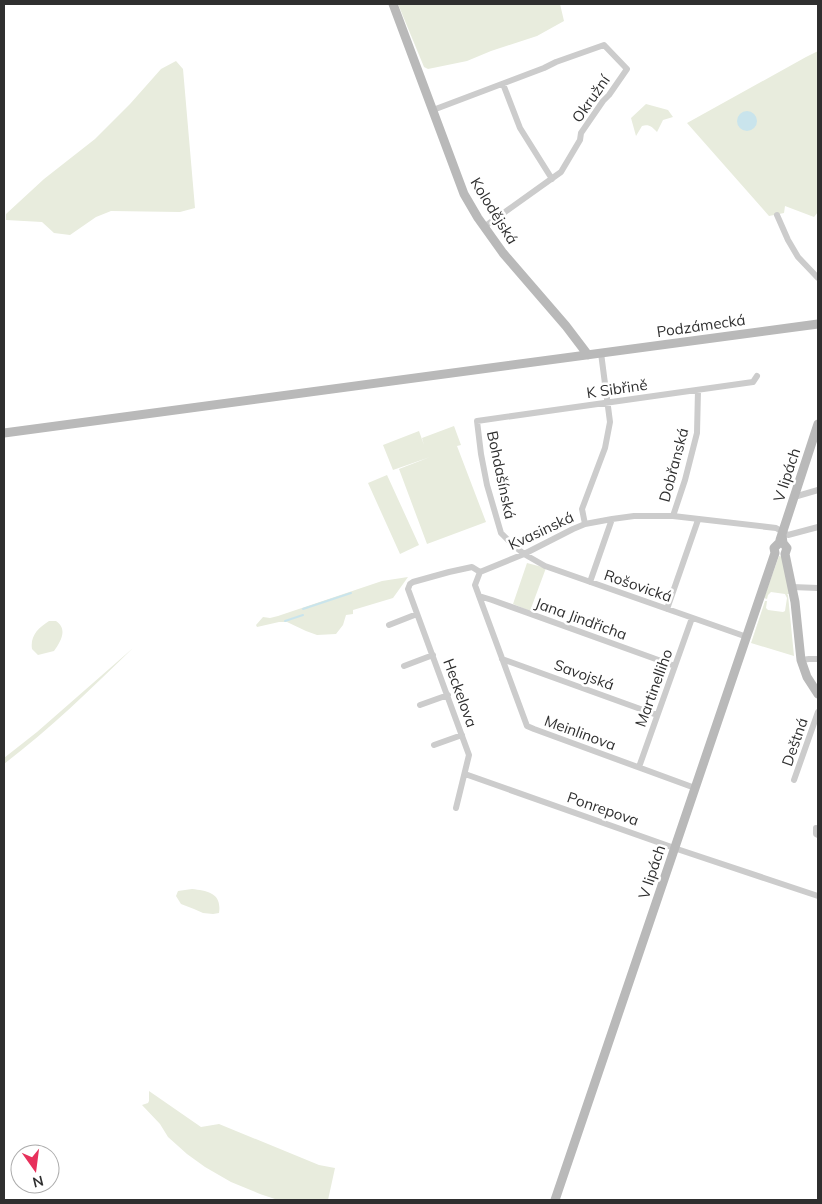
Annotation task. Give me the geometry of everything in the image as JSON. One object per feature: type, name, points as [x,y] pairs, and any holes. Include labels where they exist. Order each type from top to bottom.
[{"type":"street","name":"Kolodějská","points":[[393,4],[464,194],[503,253],[566,326],[588,355]]},
{"type":"street","name":"Okružní","points":[[433,110],[604,45],[628,69],[581,133],[580,140],[561,172],[484,226]]},
{"type":"street","points":[[503,84],[520,128],[552,178]]},
{"type":"street","points":[[777,215],[798,257],[818,278]]},
{"type":"street","name":"Podzámecká","points":[[4,434],[818,324]]},
{"type":"street","points":[[585,524],[582,509],[605,448],[610,422],[601,353]]},
{"type":"street","name":"K Sibřině","points":[[477,421],[753,382],[757,376]]},
{"type":"street","name":"Dobřanská","points":[[672,516],[685,480],[697,433],[698,390]]},
{"type":"street","name":"Bohdašínská","points":[[477,421],[480,454],[501,533],[524,554]]},
{"type":"street","name":"V lipách","points":[[555,1200],[747,637],[775,553],[774,548],[782,538],[818,424]]},
{"type":"street","points":[[794,497],[818,490]]},
{"type":"street","name":"Kvasinská","points":[[408,590],[413,582],[449,572],[472,567],[480,572],[524,554],[585,524],[612,519],[634,516],[672,516],[776,528],[782,538],[818,527]]},
{"type":"street","points":[[590,582],[612,519]]},
{"type":"street","points":[[667,609],[698,520]]},
{"type":"street","points":[[782,538],[787,548],[786,554],[801,660],[807,677],[818,694]]},
{"type":"street","points":[[775,553],[780,556],[786,554]]},
{"type":"street","name":"Rošovická","points":[[524,554],[542,565],[747,637]]},
{"type":"street","name":"Meinlinova","points":[[480,572],[475,585],[525,722],[530,728],[695,788]]},
{"type":"street","points":[[792,587],[818,588]]},
{"type":"street","name":"Heckelova","points":[[408,590],[469,755],[456,808]]},
{"type":"street","name":"Jana Jindřicha","points":[[479,596],[675,666]]},
{"type":"street","points":[[389,625],[417,614]]},
{"type":"street","name":"Martinelliho","points":[[638,767],[692,618]]},
{"type":"street","points":[[404,666],[432,655]]},
{"type":"street","points":[[801,660],[808,658],[818,659]]},
{"type":"street","name":"Savojská","points":[[502,659],[657,715]]},
{"type":"street","points":[[420,705],[448,695]]},
{"type":"street","name":"Deštná","points":[[794,780],[818,712]]},
{"type":"street","points":[[434,745],[462,735]]},
{"type":"street","name":"Ponrepova","points":[[464,774],[674,848],[818,896]]},
{"type":"street","points":[[816,828],[816,834],[818,835]]},
{"type":"shaded area","points":[[398,4],[560,4],[564,21],[537,36],[467,61],[428,69],[424,67]]},
{"type":"shaded area","points":[[818,51],[818,212],[814,217],[785,206],[784,213],[769,216],[687,123]]},
{"type":"shaded area","points":[[176,61],[183,69],[195,208],[180,212],[111,211],[96,217],[70,235],[54,233],[42,222],[6,220],[6,214],[44,179],[95,139],[161,69]]},
{"type":"shaded area","points":[[646,104],[668,110],[673,117],[663,120],[657,132],[650,126],[642,126],[636,136],[631,118]]},
{"type":"shaded area","points":[[454,426],[461,445],[457,446],[486,522],[427,544],[399,469],[430,457],[393,470],[383,445],[419,431],[424,445],[422,438]]},
{"type":"shaded area","points":[[387,475],[419,545],[400,554],[368,483]]},
{"type":"shaded area","points":[[779,556],[783,557],[790,594],[787,594],[794,656],[751,643],[765,601],[767,601],[766,608],[768,610],[785,611],[787,598],[785,594],[771,592],[767,599],[764,598]]},
{"type":"shaded area","points":[[527,563],[546,568],[530,611],[513,604]]},
{"type":"shaded area","points":[[408,577],[393,598],[353,610],[353,614],[346,615],[343,625],[336,634],[317,635],[287,622],[257,627],[256,625],[263,617],[278,616],[382,581]]},
{"type":"shaded area","points":[[49,621],[56,621],[60,624],[62,628],[61,639],[54,651],[38,655],[32,649],[32,640],[41,626]]},
{"type":"shaded area","points":[[133,648],[54,722],[4,764],[4,758],[37,732]]},
{"type":"shaded area","points":[[192,889],[213,894],[218,901],[219,913],[203,913],[181,904],[176,896],[178,891]]},
{"type":"shaded area","points":[[149,1091],[201,1127],[219,1124],[319,1165],[335,1168],[328,1200],[278,1200],[231,1182],[205,1167],[168,1137],[160,1124],[142,1105],[149,1101]]},
{"type":"water","points":[[747,111],[754,114],[757,121],[754,128],[747,131],[740,128],[737,121],[740,114]]},
{"type":"waterway","points":[[303,609],[351,593]]},
{"type":"waterway","points":[[285,621],[303,615]]}]
